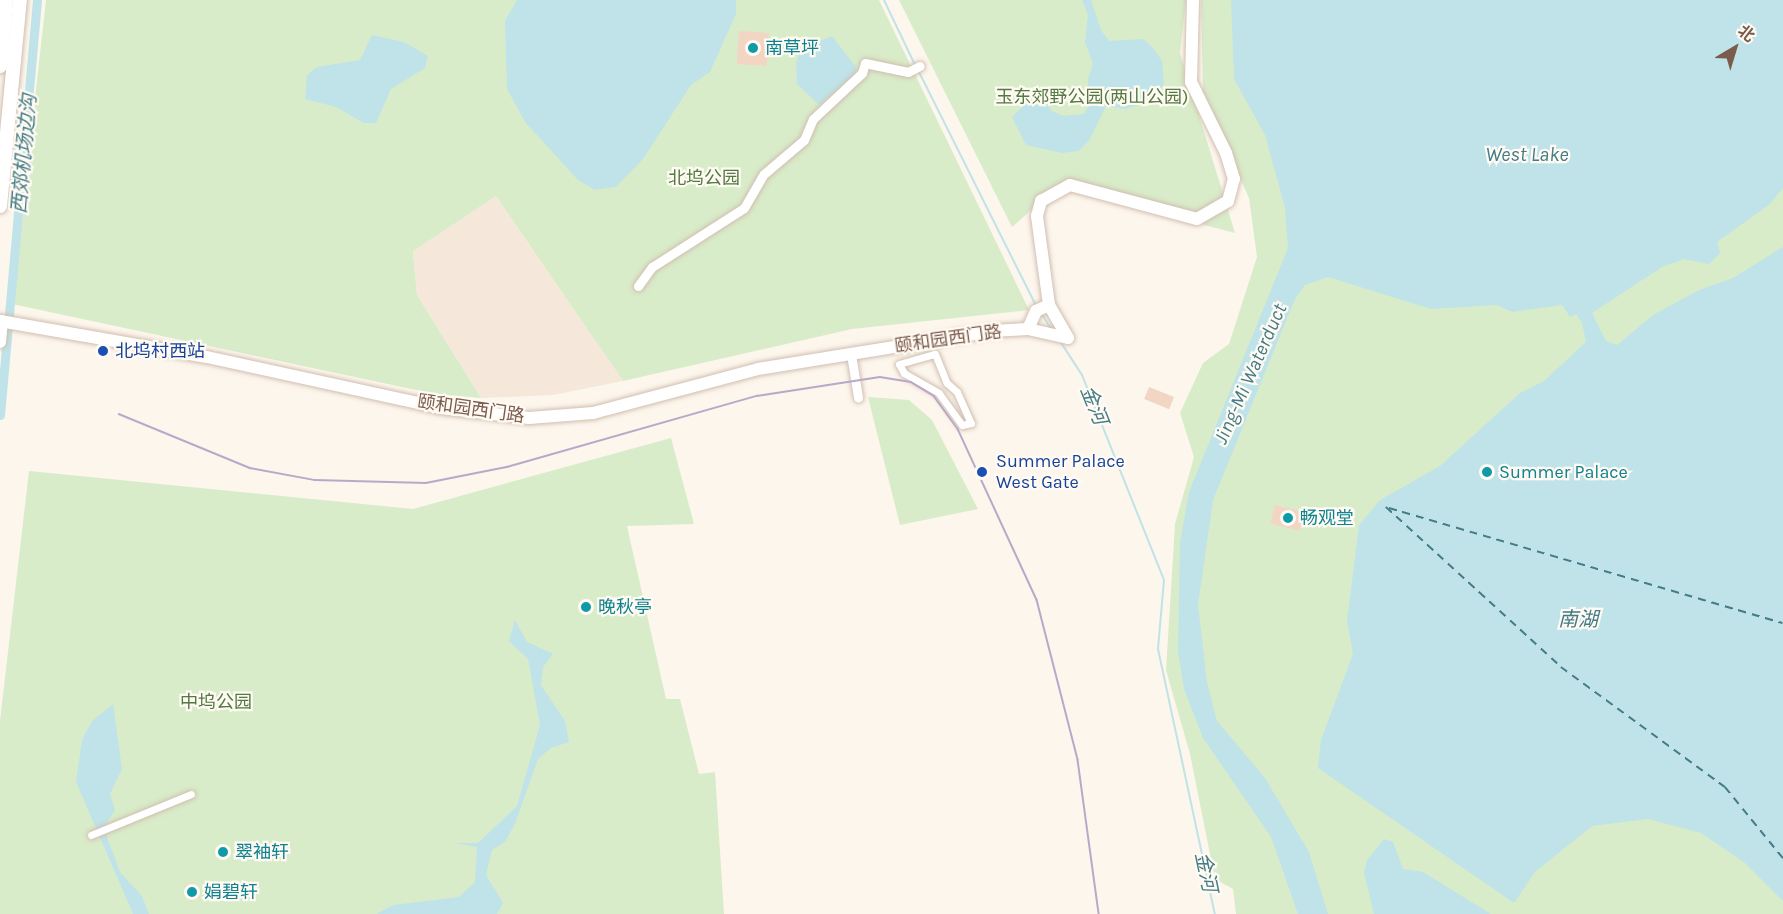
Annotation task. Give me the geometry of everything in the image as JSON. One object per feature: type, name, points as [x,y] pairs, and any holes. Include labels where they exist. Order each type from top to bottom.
[{"type":"main road","points":[[0,66],[6,0]]},
{"type":"main road","points":[[0,206],[20,0]]},
{"type":"street","points":[[1028,329],[1042,308],[1037,216],[1041,201],[1070,185],[1197,219],[1228,201],[1234,179],[1226,153],[1191,82],[1193,0]]},
{"type":"street","points":[[638,286],[652,267],[744,208],[764,174],[804,141],[813,118],[862,74],[865,63],[918,67]]},
{"type":"street","name":"颐和园西门路","points":[[1,321],[510,417],[593,413],[709,379],[851,354],[1028,329],[1068,338],[1042,308]]},
{"type":"street","points":[[0,342],[1,321]]},
{"type":"street","points":[[851,354],[858,397]]},
{"type":"street","points":[[935,354],[971,423],[962,425],[939,393],[904,373],[899,364],[935,354]]},
{"type":"street","points":[[92,835],[191,794]]},
{"type":"shaded area","points":[[496,196],[623,381],[553,395],[481,398],[417,295],[413,250]]},
{"type":"green space","name":"北坞公园","points":[[46,0],[879,0],[1029,310],[852,329],[623,381],[496,196],[413,251],[417,295],[481,398],[435,394],[12,304]]},
{"type":"green space","name":"玉东郊野公园(两山公园)","points":[[899,0],[1186,0],[1180,53],[1235,233],[1057,187],[1012,227]]},
{"type":"green space","name":"Summer Palace","points":[[1201,0],[1783,0],[1783,914],[1236,914],[1233,889],[1215,879],[1190,754],[1166,670],[1175,524],[1194,457],[1180,413],[1203,363],[1229,344],[1257,257],[1249,198],[1203,95]]},
{"type":"green space","points":[[868,397],[909,400],[932,420],[978,509],[900,525]]},
{"type":"green space","name":"中坞公园","points":[[671,438],[694,524],[627,526],[666,699],[680,699],[699,774],[715,772],[724,914],[0,914],[0,721],[29,471],[413,509]]},
{"type":"water","points":[[517,0],[736,0],[736,14],[710,72],[691,85],[643,159],[616,187],[595,190],[578,180],[525,122],[507,89],[505,21]]},
{"type":"water","points":[[1082,0],[1091,0],[1101,30],[1109,41],[1144,39],[1154,49],[1162,61],[1164,83],[1155,98],[1145,103],[1126,109],[1106,106],[1090,139],[1079,151],[1062,153],[1026,145],[1012,117],[1030,100],[1040,97],[1052,111],[1064,116],[1084,114],[1089,105],[1088,79],[1093,64],[1085,42],[1088,15]]},
{"type":"water","name":"Summer Palace","points":[[1231,0],[1783,0],[1783,188],[1770,204],[1717,242],[1720,253],[1709,264],[1684,259],[1662,267],[1592,313],[1606,341],[1617,345],[1653,315],[1699,290],[1733,278],[1783,247],[1783,901],[1745,863],[1701,833],[1648,819],[1592,826],[1535,872],[1514,903],[1318,768],[1321,740],[1353,654],[1347,621],[1359,525],[1380,500],[1440,466],[1520,393],[1544,381],[1586,342],[1582,323],[1576,314],[1570,317],[1562,305],[1512,312],[1497,305],[1431,309],[1328,277],[1305,285],[1295,299],[1213,500],[1198,605],[1207,682],[1217,721],[1265,778],[1309,852],[1328,914],[1298,914],[1271,837],[1203,738],[1184,689],[1178,651],[1180,543],[1189,492],[1288,248],[1285,208],[1265,135],[1234,79]]},
{"type":"water","points":[[372,35],[404,42],[428,56],[425,68],[391,89],[376,123],[364,123],[336,107],[305,99],[307,75],[317,67],[360,60]]},
{"type":"water","points":[[832,36],[856,67],[855,75],[819,105],[797,84],[796,63],[801,49]]},
{"type":"water","points":[[515,620],[527,642],[553,654],[543,667],[541,685],[565,721],[569,742],[551,748],[538,759],[515,824],[505,842],[492,850],[486,875],[503,903],[497,914],[376,914],[393,905],[459,897],[475,882],[477,847],[455,843],[478,843],[517,806],[540,725],[528,659],[509,641]]},
{"type":"water","points":[[113,704],[122,769],[110,794],[115,810],[106,824],[107,837],[120,872],[142,896],[149,914],[133,914],[76,782],[82,740],[92,721]]},
{"type":"water","points":[[1384,839],[1393,842],[1403,869],[1423,872],[1491,914],[1374,914],[1364,873],[1367,860]]},
{"type":"building","name":"南草坪","points":[[739,31],[769,33],[767,66],[737,64]]},
{"type":"building","points":[[1149,387],[1174,397],[1169,409],[1144,399]]},
{"type":"building","name":"畅观堂","points":[[1275,505],[1304,512],[1300,531],[1270,523]]},
{"type":"building","name":"娟碧轩","points":[[193,882],[200,898],[191,902],[184,886]]},
{"type":"waterway","name":"西郊机场边沟","points":[[0,415],[37,0]]},
{"type":"waterway","name":"金河","points":[[884,0],[915,65]]},
{"type":"waterway","name":"金河","points":[[918,70],[1036,306]]},
{"type":"waterway","name":"金河","points":[[1041,313],[1051,329]]},
{"type":"waterway","name":"金河","points":[[1060,341],[1082,375],[1164,580],[1158,649],[1215,914]]},
{"type":"ferry route","points":[[1386,507],[1561,667],[1725,787],[1783,858]]},
{"type":"ferry route","points":[[1389,508],[1783,623]]},
{"type":"tram line","points":[[119,414],[250,468],[315,480],[426,483],[507,467],[757,396],[880,377],[911,382],[934,396],[958,429],[1037,600],[1078,760],[1099,914]]},
{"type":"place","name":"南草坪","points":[[753,48]]},
{"type":"place","name":"北坞村西站","points":[[103,351]]},
{"type":"place","name":"Summer Palace West Gate","points":[[982,472]]},
{"type":"place","name":"Summer Palace","points":[[1487,472]]},
{"type":"place","name":"畅观堂","points":[[1288,518]]},
{"type":"place","name":"晚秋亭","points":[[586,607]]},
{"type":"place","name":"翠袖轩","points":[[223,852]]},
{"type":"place","name":"娟碧轩","points":[[192,892]]},
{"type":"water label","name":"West Lake","points":[[1527,154]]},
{"type":"water label","name":"Jing-Mi Waterduct","points":[[1250,374]]},
{"type":"water label","name":"南湖","points":[[1578,619]]}]
